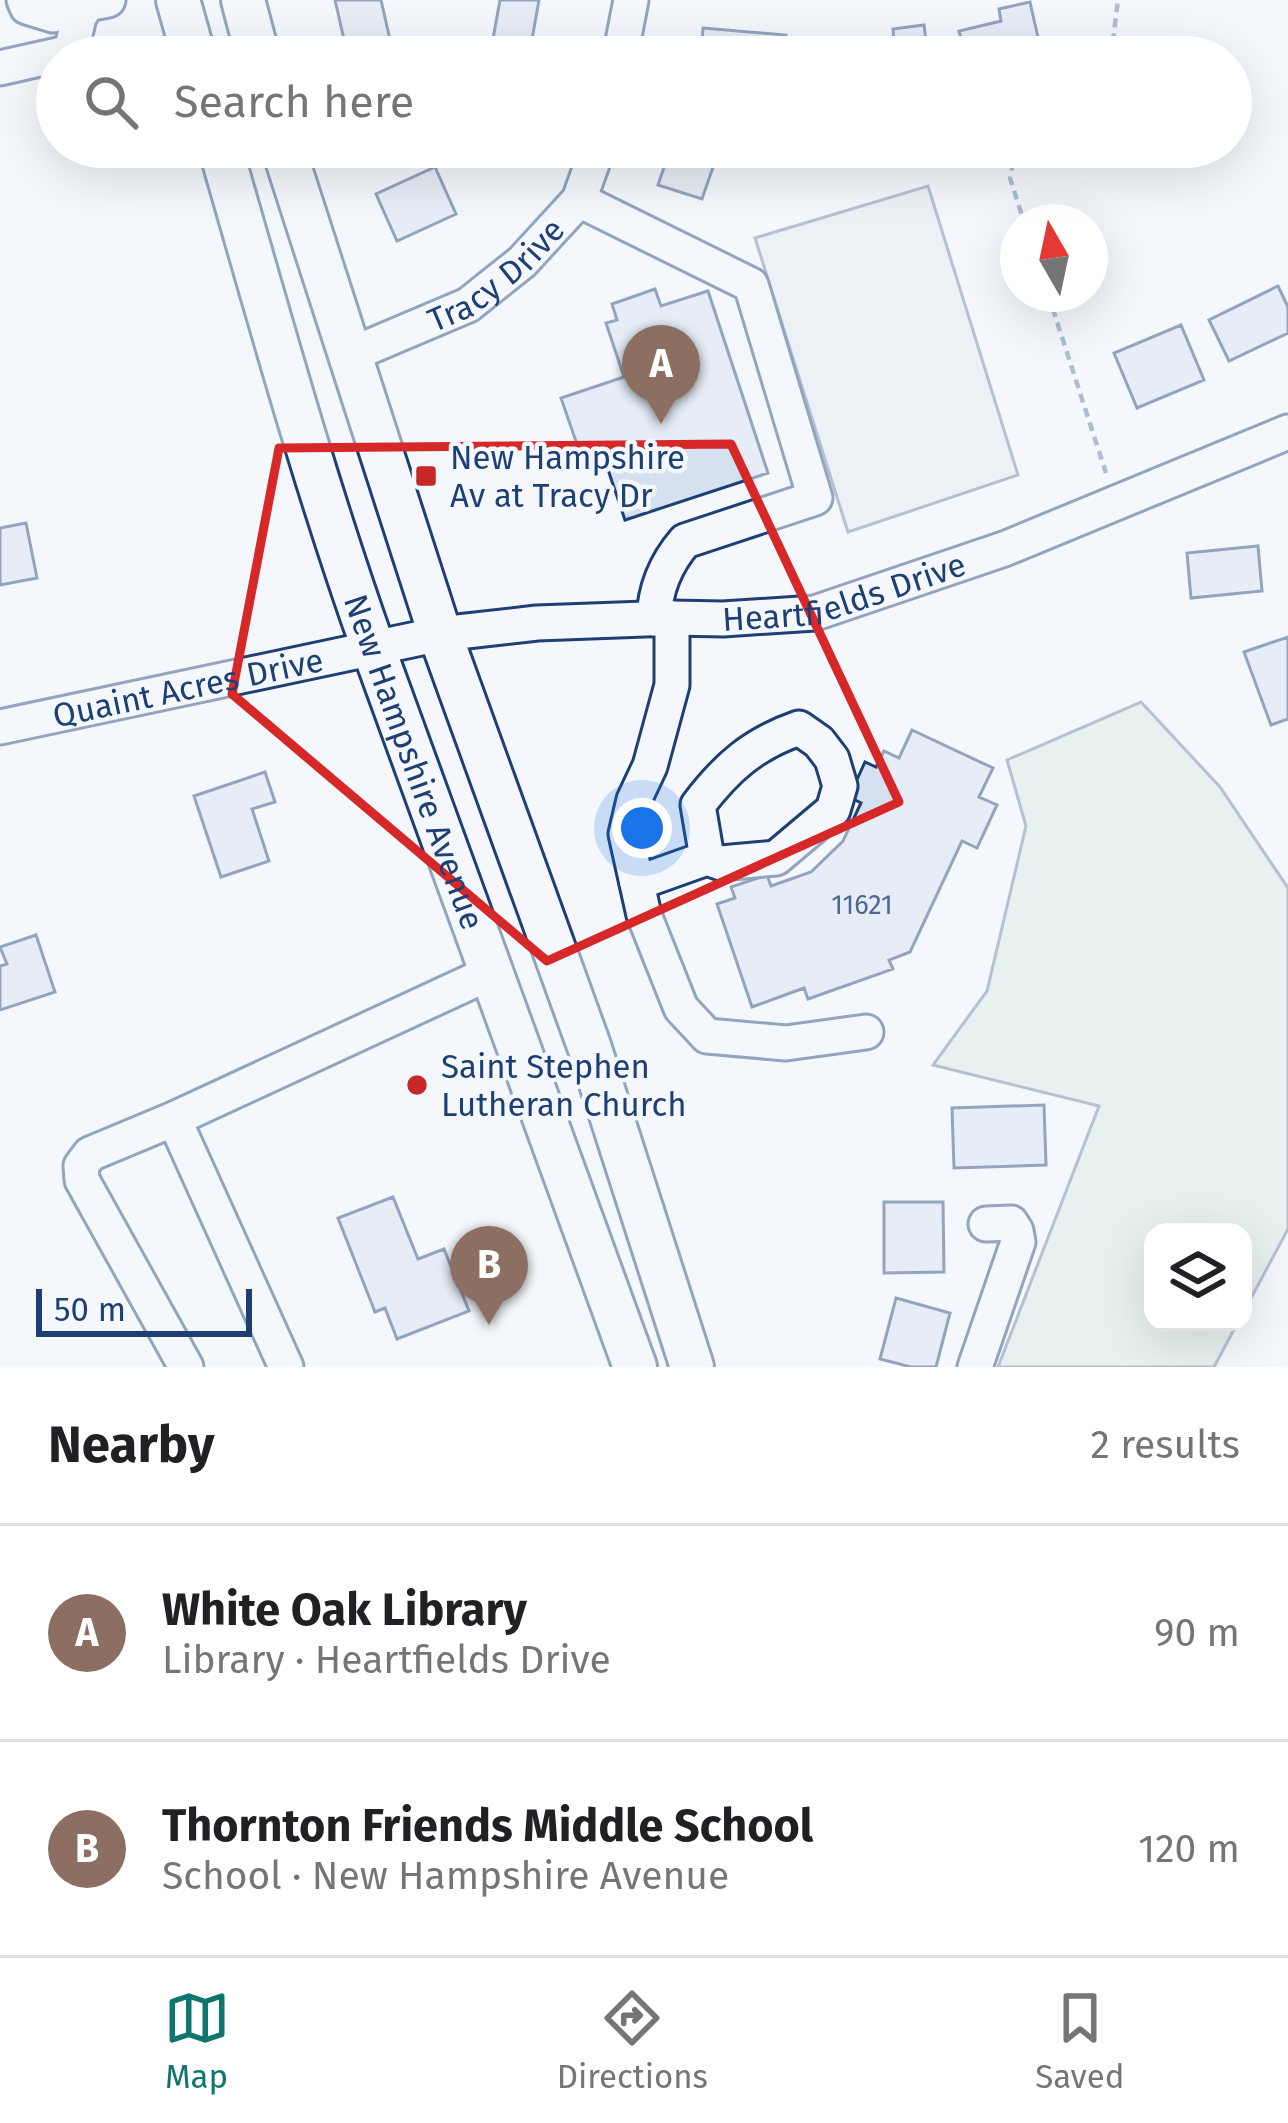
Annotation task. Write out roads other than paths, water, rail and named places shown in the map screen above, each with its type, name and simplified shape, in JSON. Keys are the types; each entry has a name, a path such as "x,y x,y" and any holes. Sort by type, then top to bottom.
{"main road":[{"path":"178,0 188,36"},
{"path":"243,0 253,36"},
{"name":"New Hampshire Avenue","path":"226,168 285,376 373,648 634,1367"},
{"name":"New Hampshire Avenue","path":"290,168 440,634 589,1046 692,1367"}],"street":[{"path":"24,0 27,8 52,15 94,1"},
{"path":"624,36 631,0"},
{"path":"75,36 79,17 94,1"},
{"path":"0,68 36,60"},
{"name":"Tracy Drive","path":"350,355 468,305 522,262 579,200 590,168"},
{"path":"579,200 751,285 815,498 685,541 670,557 654,603 663,619 672,685 626,834 644,915 681,1008 707,1036 786,1042 866,1032"},
{"name":"Heartfields Drive","path":"373,648 440,634 537,623 723,620 814,613 1004,549 1288,432"},
{"name":"Quaint Acres Drive","path":"0,727 373,648"},
{"path":"637,883 707,858 721,863 776,858 833,810 840,786 832,759 819,742 799,728 765,740 722,775 698,805 707,858"},
{"path":"186,1367 82,1180 81,1166 91,1154 492,972"},
{"path":"174,1119 286,1367"},
{"path":"975,1367 1018,1242 1011,1223 986,1224"}],"place":[{"name":"White Oak Library","path":"661,424"},
{"name":"New Hampshire Av at Tracy Dr","path":"426,476"},
{"name":"Saint Stephen Lutheran Church","path":"417,1085"},
{"name":"Thornton Friends Middle School","path":"489,1325"}]}
